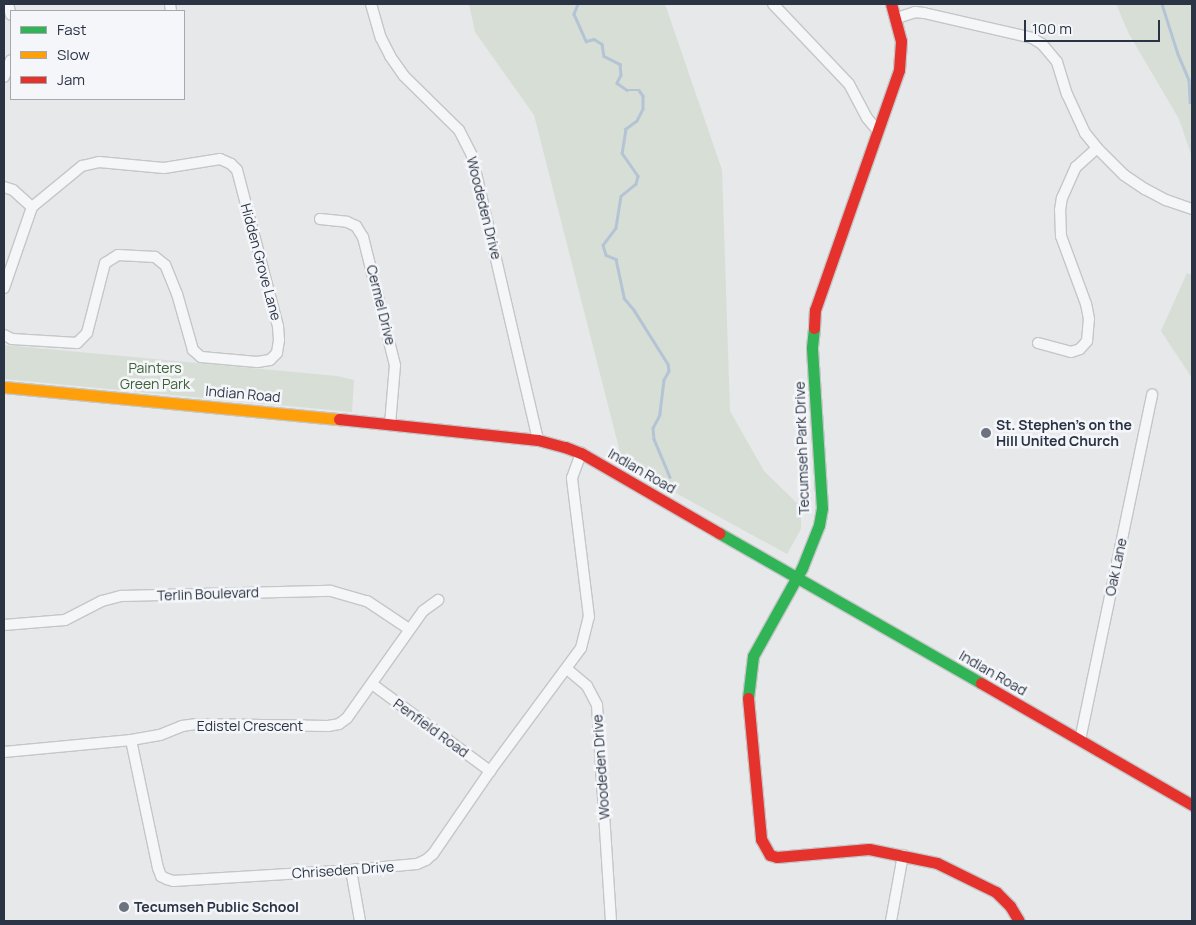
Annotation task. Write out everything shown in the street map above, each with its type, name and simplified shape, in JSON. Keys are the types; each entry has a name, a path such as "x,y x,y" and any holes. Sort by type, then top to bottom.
{"street":[{"name":"Woodeden Drive","path":"371,4 381,38 390,56 404,76 459,130 472,156 538,440"},
{"path":"773,4 849,84 867,118 878,131"},
{"name":"Tecumseh Park Drive","path":"891,4 897,18 901,41 899,70 815,310 812,347 822,508 817,534 797,577 753,656 748,695 762,839 770,855 777,857 869,849 937,863 996,892 1010,906 1019,921"},
{"path":"897,18 915,12 924,13 1032,38 1042,44 1057,62 1068,94 1085,133 1096,148 1124,174 1145,189 1166,200 1192,208"},
{"path":"4,77 10,62"},
{"path":"1038,343 1071,352 1080,349 1087,341 1089,319 1086,304 1062,236 1060,210 1062,198 1076,168 1096,148"},
{"name":"Hidden Grove Lane","path":"4,335 12,339 77,343 87,333 105,263 118,255 155,257 165,265 193,350 201,357 257,362 270,360 277,352 278,326 237,170 231,164 220,159 164,168 98,162 82,166 32,207"},
{"path":"4,187 12,190 32,207 4,288"},
{"name":"Cermel Drive","path":"320,219 347,222 356,226 364,237 395,365 390,424"},
{"name":"Indian Road","path":"4,387 390,424 538,440 558,444 581,453 1192,805"},
{"name":"Oak Lane","path":"1080,740 1152,394"},
{"path":"567,669 581,648 589,616 572,478 581,453"},
{"name":"Terlin Boulevard","path":"4,625 65,620 102,601 121,596 331,590 367,601 409,629"},
{"name":"Edistel Crescent","path":"4,752 131,740 160,735 182,726 197,724 328,726 339,724 347,718 423,611 438,600"},
{"name":"Woodeden Drive","path":"567,669 587,686 597,705 611,921"},
{"name":"Chriseden Drive","path":"131,740 158,868 161,876 166,880 351,870 417,864 433,854 490,771 567,669"},
{"name":"Penfield Road","path":"372,684 490,771"},
{"path":"890,921 903,855"},
{"path":"351,870 360,921"}],"green space":[{"path":"469,4 665,4 722,170 730,411 764,471 801,507 801,529 787,554 623,464 534,115 475,32"},
{"path":"1116,4 1192,4 1192,157 1179,119 1129,34"},
{"path":"1187,273 1192,275 1192,378 1161,331"},
{"name":"Painters Green Park","path":"4,345 337,376 354,380 352,412 4,379"}],"waterway":[{"path":"578,4 574,14 586,41 594,39 602,44 604,56 620,64 621,75 617,83 627,90 639,90 643,96 643,109 637,121 626,129 622,153 638,176 636,184 621,196 616,228 603,245 606,255 616,259 624,298 634,310 668,364 669,371 664,380 660,415 653,428 654,439 670,477"},
{"path":"1162,4 1178,54 1189,80 1190,102 1192,103"}],"traffic: fast":[{"path":"748,698 753,656 802,568 819,525 822,508 812,347 814,328"},
{"path":"719,533 981,683"}],"traffic: slow":[{"path":"4,387 339,419"}],"traffic: jam":[{"path":"814,328 815,310 899,70 901,41 891,4"},
{"path":"339,419 538,440 565,447 581,453 719,533"},
{"path":"981,683 1192,805"},
{"path":"748,698 761,839 770,855 777,857 869,849 937,863 996,892 1010,906 1019,921"}],"place":[{"name":"St. Stephen's on the Hill United Church","path":"986,433"},
{"name":"Tecumseh Public School","path":"124,907"}]}
